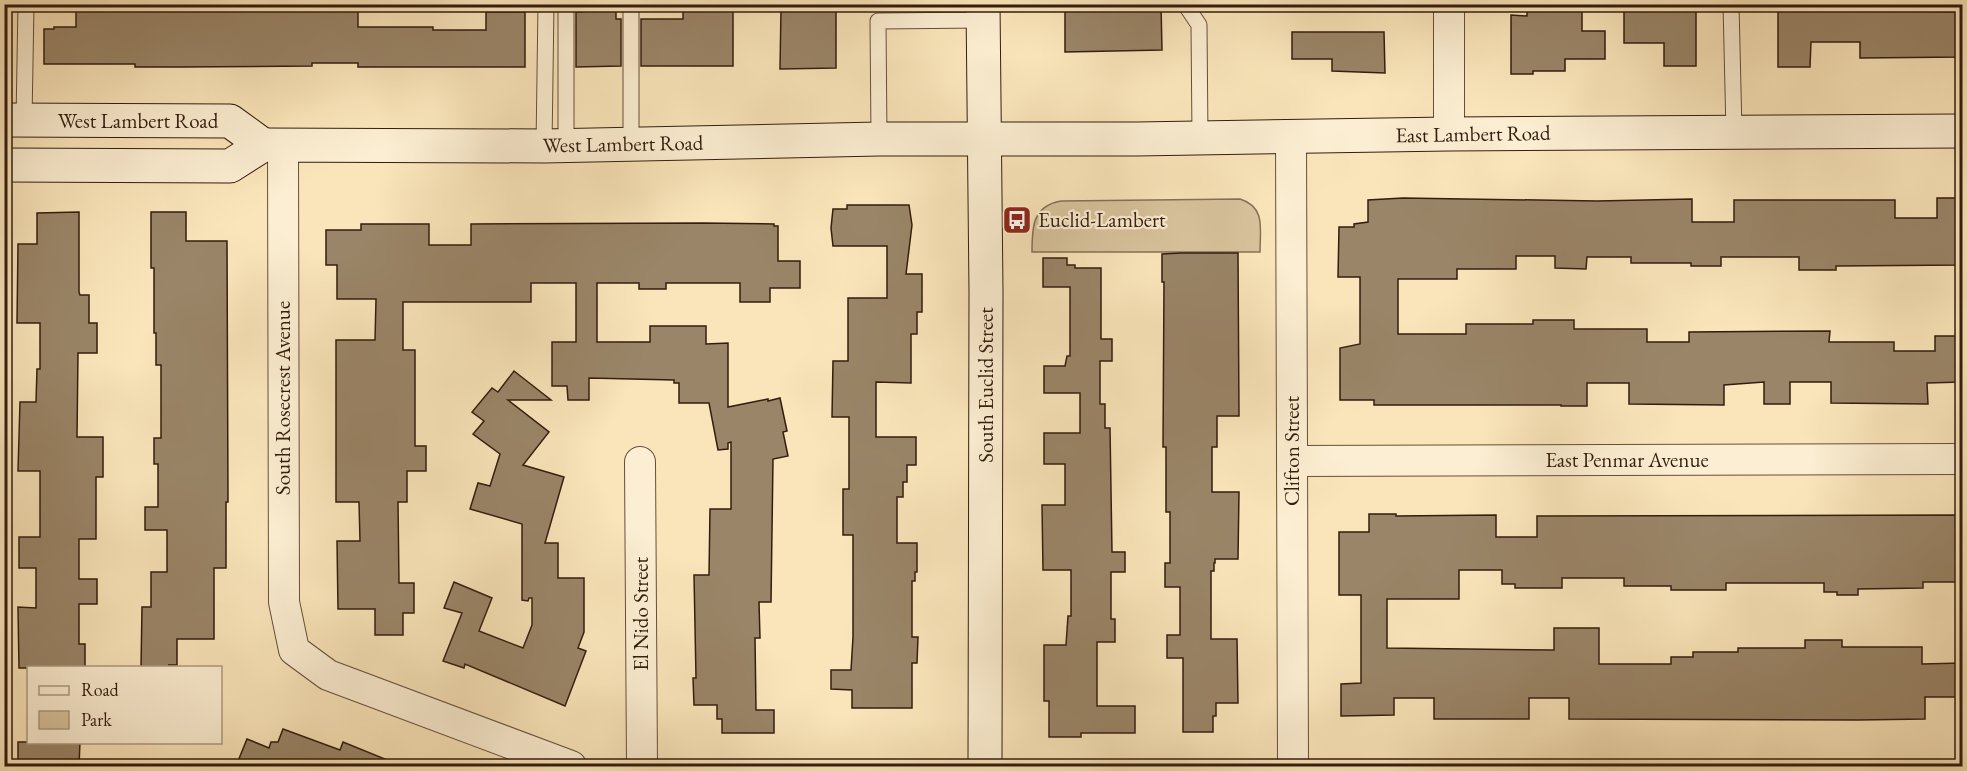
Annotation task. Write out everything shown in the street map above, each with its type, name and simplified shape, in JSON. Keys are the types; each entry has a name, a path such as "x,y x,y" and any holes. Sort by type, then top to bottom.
{"main road":[{"name":"South Euclid Street","path":"983,12 986,292 985,766"},
{"name":"West Lambert Road","path":"14,120 230,121 273,145 555,146 984,139"},
{"name":"East Lambert Road","path":"984,139 1962,131"},
{"path":"4,165 230,166 273,145"}],"street":[{"path":"1449,4 1449,134"},
{"name":"Clifton Street","path":"1291,136 1293,766"},
{"name":"South Rosecrest Avenue","path":"273,145 284,602 294,651 328,675 571,766"},
{"name":"East Penmar Avenue","path":"1292,460 1962,459"},
{"name":"El Nido Street","path":"640,462 642,766"}],"lane":[{"path":"14,120 26,4"},
{"path":"546,4 555,146"},
{"path":"555,146 566,4"},
{"path":"631,145 632,4"},
{"path":"1185,4 1199,25 1200,138"},
{"path":"1731,4 1734,132"},
{"path":"879,139 878,21 983,12"}],"green space":[{"path":"1240,199 1254,207 1258,213 1261,227 1260,252 1032,252 1032,235 1039,213 1051,204 1061,201"}],"building":[{"path":"76,4 358,4 358,27 433,27 433,30 486,30 486,12 525,12 525,67 358,67 358,63 312,63 312,66 180,67 135,67 135,64 44,64 44,29 76,27"},
{"path":"582,4 616,4 616,19 621,19 621,66 576,67 576,12 582,12"},
{"path":"703,4 733,4 733,66 641,66 641,19 683,19 683,11 703,11"},
{"path":"1065,4 1161,4 1162,50 1065,52"},
{"path":"1527,4 1582,4 1582,31 1605,31 1605,59 1565,59 1565,71 1511,74 1511,15 1527,16"},
{"path":"1624,4 1696,4 1696,66 1664,66 1664,43 1624,43"},
{"path":"1778,4 1902,4 1902,11 1962,12 1962,57 1860,58 1860,42 1811,42 1810,67 1778,67"},
{"path":"781,9 836,10 836,68 780,69"},
{"path":"1292,32 1384,32 1385,73 1332,71 1332,59 1292,59"},
{"path":"1403,198 1597,201 1692,199 1692,222 1734,222 1734,200 1895,200 1895,218 1937,218 1937,198 1962,198 1962,265 1836,266 1836,270 1799,270 1799,257 1721,257 1721,266 1691,266 1691,263 1631,263 1631,257 1587,257 1586,269 1555,268 1555,256 1516,256 1516,269 1457,269 1457,279 1398,279 1398,334 1466,334 1466,324 1533,324 1533,320 1574,320 1574,329 1647,329 1647,342 1689,342 1689,332 1830,331 1829,342 1894,342 1894,351 1935,351 1935,336 1962,336 1962,382 1927,383 1928,404 1831,403 1831,382 1790,382 1790,404 1764,404 1764,382 1724,385 1724,405 1629,404 1629,383 1587,383 1587,406 1374,405 1374,400 1340,400 1340,348 1360,344 1360,277 1338,277 1339,227 1354,227 1354,224 1368,222 1368,200"},
{"path":"847,205 909,205 912,225 906,274 922,274 922,312 917,312 917,334 911,334 911,383 876,382 876,437 916,437 916,465 907,465 907,482 903,482 903,497 897,497 897,543 917,543 917,572 915,572 915,581 912,581 912,637 918,637 917,663 912,663 912,708 852,708 852,690 831,689 831,670 851,670 853,637 853,535 843,535 843,489 849,489 849,417 832,417 833,361 848,361 848,298 887,298 887,246 833,246 831,228 833,209 847,209"},
{"path":"79,212 79,292 80,295 89,295 89,323 97,323 97,353 78,353 77,437 103,437 103,477 96,477 96,539 79,539 79,579 97,579 97,604 79,604 79,644 85,644 85,666 19,668 18,607 36,608 36,568 19,568 19,537 40,537 40,471 18,471 20,402 36,402 37,369 40,369 40,323 17,323 18,244 37,244 37,213"},
{"path":"151,212 186,212 186,241 227,241 226,568 214,568 214,639 177,639 177,665 169,666 141,666 142,607 151,607 151,572 167,572 167,530 145,530 145,507 158,507 158,464 154,464 154,438 161,438 161,365 156,365 154,268 151,268"},
{"path":"361,224 429,224 429,245 471,245 471,224 774,224 778,226 778,261 800,261 800,288 770,288 770,302 740,302 740,283 666,283 666,289 639,289 639,283 597,283 597,342 650,342 650,326 706,326 706,344 728,343 728,407 780,398 787,431 783,432 788,456 773,459 771,602 759,602 760,638 755,638 756,710 774,710 774,733 722,733 722,719 717,719 717,705 694,705 693,678 696,678 694,575 709,575 710,509 731,509 731,442 728,443 728,449 718,450 709,403 679,403 679,383 674,383 674,380 589,378 589,400 568,400 567,386 552,386 552,342 576,342 576,283 531,283 531,302 403,302 403,350 415,350 415,446 426,446 426,471 407,471 407,502 398,502 399,583 414,583 414,613 403,613 403,635 375,635 375,609 338,609 337,541 360,541 359,502 336,502 336,340 375,340 376,299 337,299 337,265 326,265 326,230 361,230"},
{"path":"1238,253 1239,416 1217,416 1217,447 1212,447 1212,492 1239,492 1238,559 1215,559 1214,571 1211,571 1211,639 1237,639 1238,703 1216,703 1213,732 1183,732 1183,658 1167,658 1167,635 1180,635 1180,587 1165,587 1165,563 1170,563 1170,512 1166,512 1166,447 1163,447 1164,282 1162,282 1162,254"},
{"path":"1043,258 1067,258 1067,265 1075,265 1075,268 1101,268 1101,339 1112,339 1112,361 1100,361 1100,404 1105,404 1105,428 1110,428 1112,552 1125,552 1125,572 1111,572 1111,619 1115,619 1115,642 1097,642 1097,706 1135,706 1135,733 1081,733 1081,737 1049,737 1049,701 1044,701 1044,645 1066,645 1068,616 1071,616 1071,570 1043,570 1042,505 1065,505 1065,464 1044,464 1044,433 1080,433 1080,393 1044,393 1044,366 1065,366 1067,356 1070,356 1070,287 1043,287"},
{"path":"514,371 551,400 508,400 549,432 523,465 564,477 545,543 558,543 558,578 584,578 584,632 578,648 586,651 565,706 465,664 464,668 443,661 462,613 444,608 454,582 492,598 479,631 523,648 532,625 532,598 528,601 522,600 522,524 470,509 478,483 490,486 500,454 473,434 484,421 472,412 492,388 498,392"},
{"path":"1369,514 1496,515 1496,537 1537,537 1537,516 1961,515 1962,582 1923,582 1923,588 1858,589 1858,595 1837,595 1837,592 1824,592 1824,583 1726,583 1726,590 1671,590 1671,586 1624,586 1624,578 1562,578 1562,588 1515,588 1515,584 1502,584 1502,570 1459,570 1459,599 1387,599 1387,648 1554,650 1554,628 1599,628 1599,664 1671,664 1671,657 1693,657 1693,652 1738,652 1738,648 1805,648 1805,640 1842,640 1842,647 1922,647 1922,664 1962,663 1962,697 1925,697 1925,719 1569,719 1569,698 1529,698 1529,719 1434,719 1434,698 1394,698 1394,715 1341,716 1341,684 1361,683 1361,595 1339,595 1339,532 1369,532"},
{"path":"283,729 340,750 343,742 402,766 236,766 247,739 269,748 271,742 278,742"},
{"path":"18,742 80,744 79,766 18,766"}],"place":[{"name":"Euclid-Lambert","path":"1017,220"}]}
